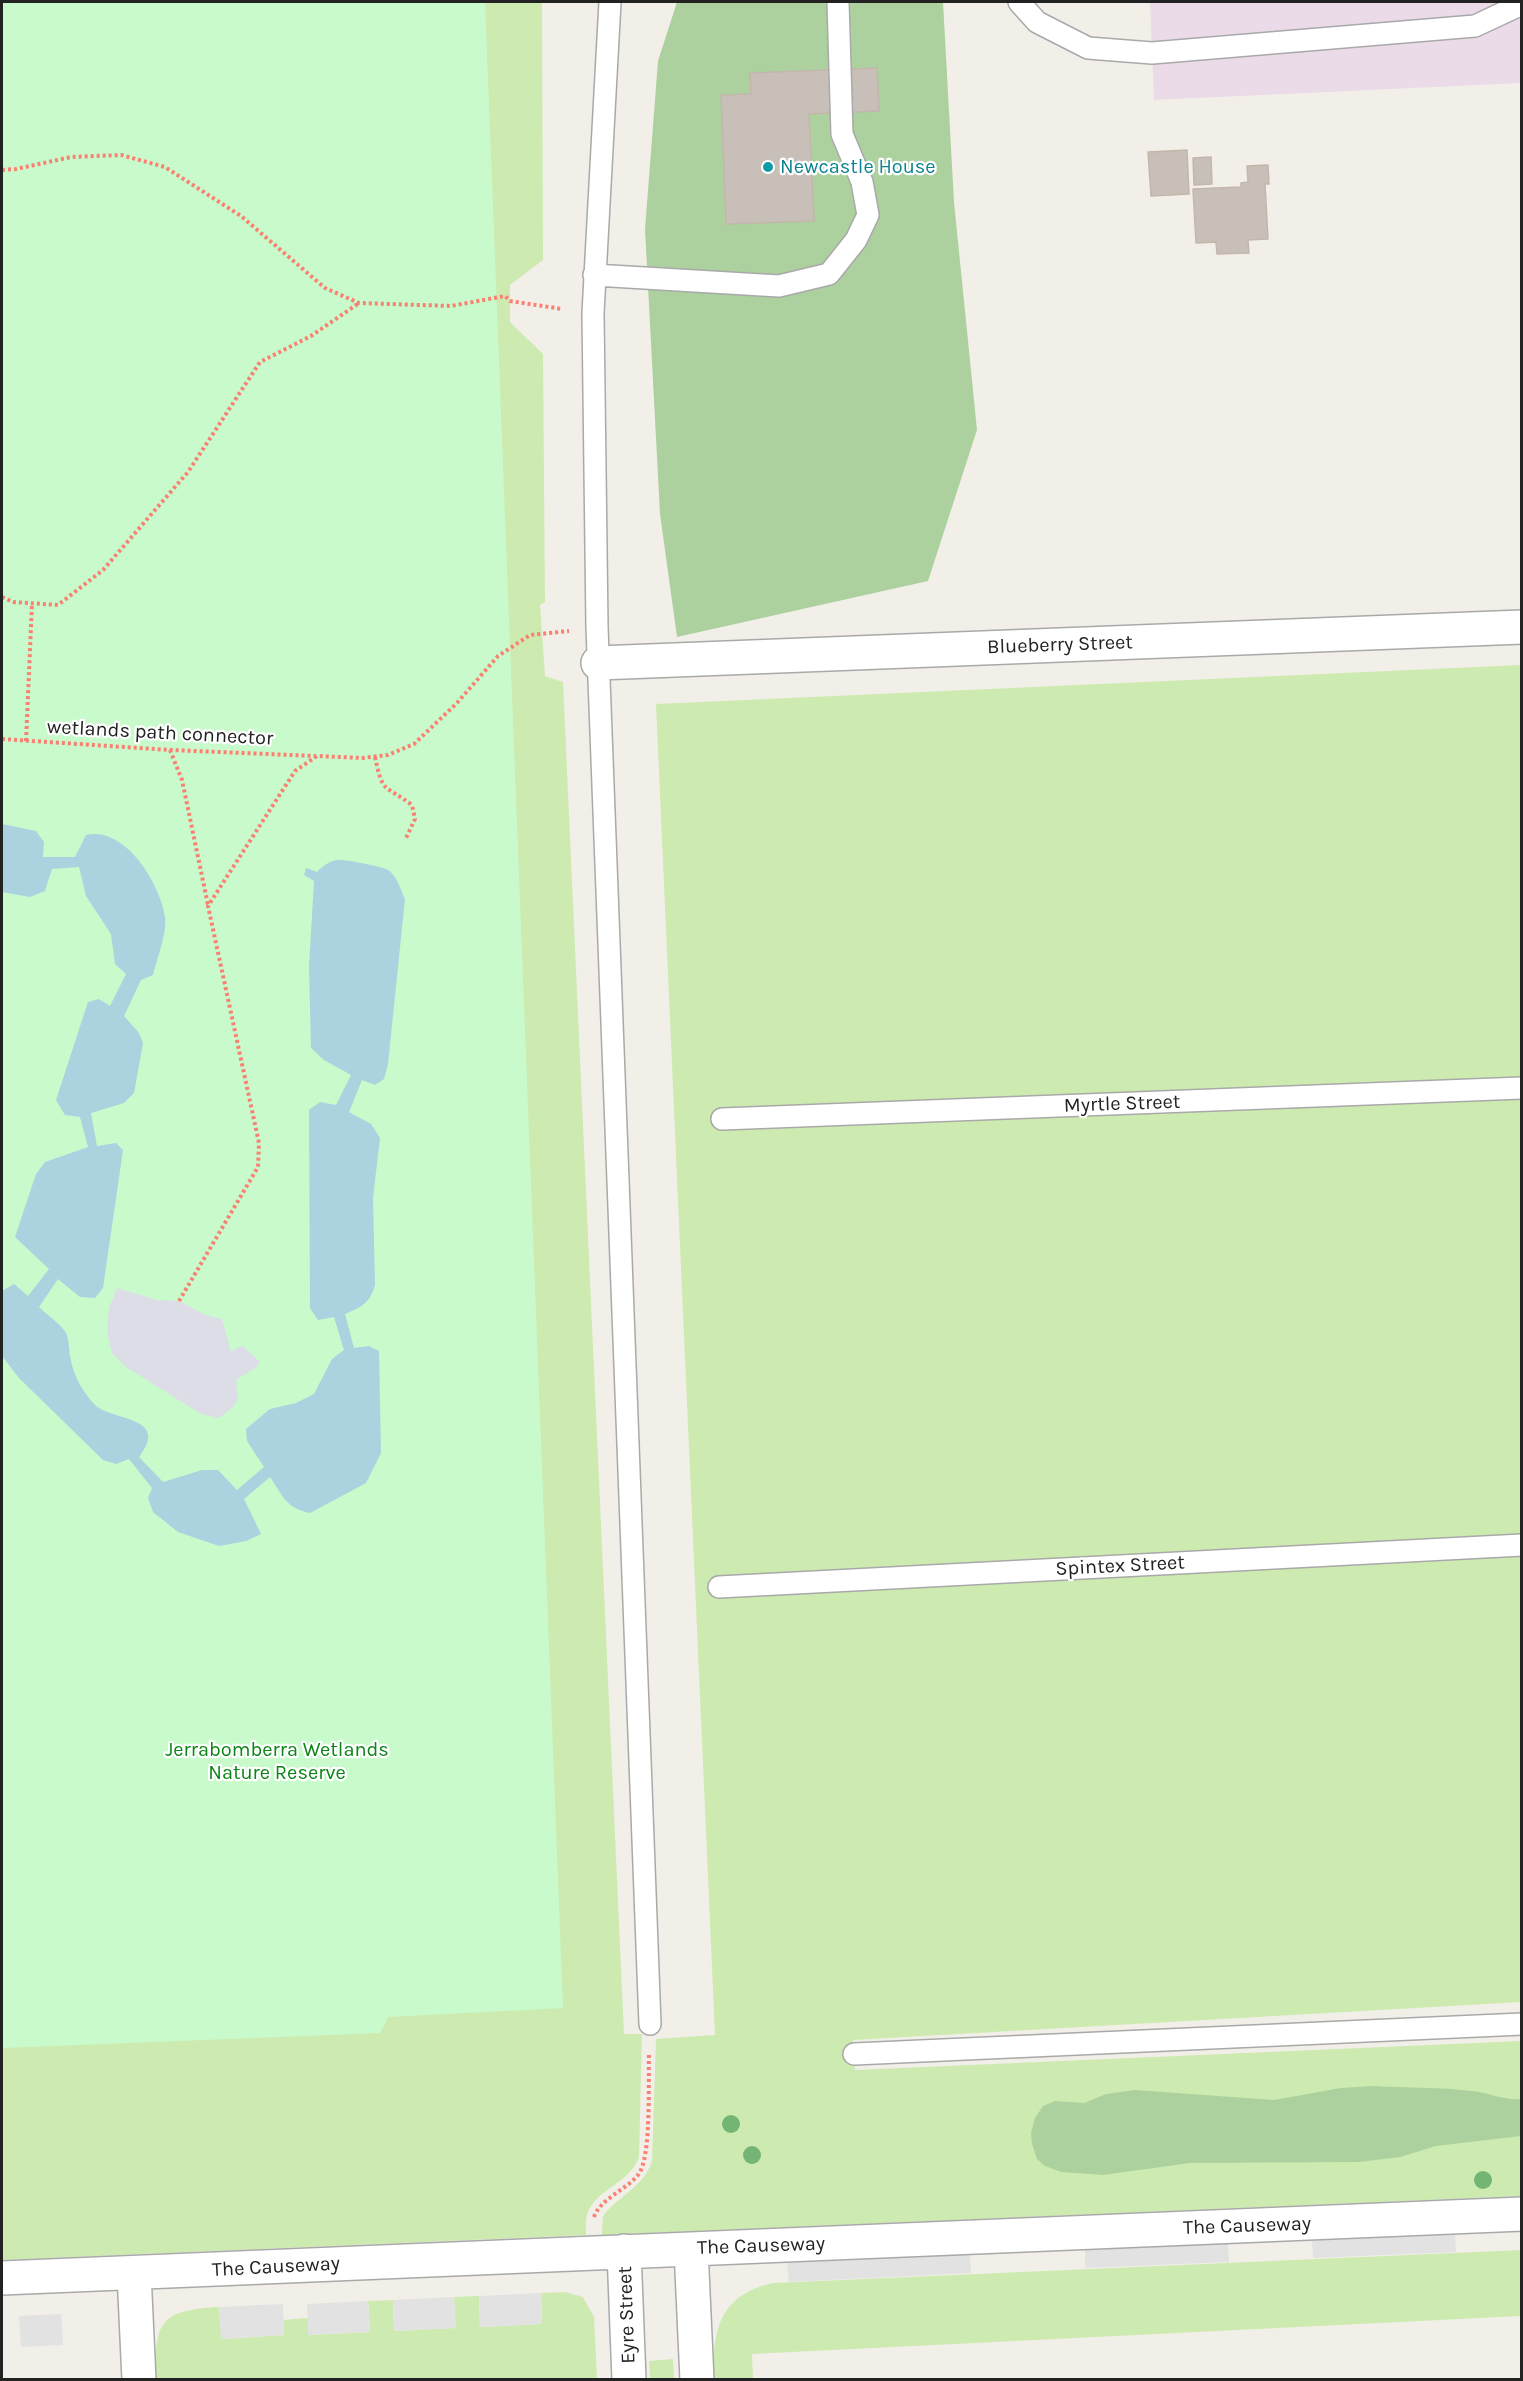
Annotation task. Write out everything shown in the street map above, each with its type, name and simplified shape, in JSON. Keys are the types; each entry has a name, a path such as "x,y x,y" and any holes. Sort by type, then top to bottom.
{"street":[{"name":"Blueberry Street","path":"598,663 1521,627"},
{"name":"The Causeway","path":"2,2278 1521,2214"},
{"path":"691,2249 697,2379"},
{"name":"Eyre Street","path":"624,2251 629,2379"},
{"path":"134,2273 139,2379"}],"lane":[{"path":"610,2 592,313 597,627 650,2024"},
{"path":"594,275 779,286 829,274 856,240 868,215 862,182 842,134 838,2"},
{"path":"1019,2 1037,22 1088,48 1152,53 1475,26 1521,4"},
{"name":"Myrtle Street","path":"722,1119 1521,1088"},
{"name":"Spintex Street","path":"719,1587 1521,1545"},
{"path":"854,2054 1521,2024"}],"path":[{"path":"2,170 16,170 71,157 121,155 165,167 241,216 325,288 359,303 451,306 505,296 510,301 592,313"},
{"path":"2,597 13,602 58,605 103,570 188,472 260,362 310,336 359,303"},
{"path":"26,741 32,603"},
{"name":"wetlands path connector","path":"2,739 170,750 317,756 375,757 388,755 414,744 457,703 498,656 530,635 597,627"},
{"path":"170,750 182,780 259,1143 258,1167 179,1301"},
{"path":"208,906 295,771 317,756"},
{"path":"375,757 380,782 387,790 412,805 415,819 406,838"},
{"path":"594,2220 597,2210 635,2179 644,2164 650,2024"}],"shaded area":[{"path":"1150,2 1521,2 1521,83 1154,100"},
{"path":"117,1288 157,1300 179,1301 206,1315 222,1319 231,1352 242,1345 260,1362 236,1380 238,1399 233,1407 219,1418 201,1414 126,1367 112,1353 107,1332 109,1308"},
{"path":"1455,2234 1456,2252 1313,2258 1312,2240"},
{"path":"1228,2243 1229,2262 1085,2268 1085,2250"},
{"path":"970,2254 971,2273 789,2282 787,2263"},
{"path":"541,2293 542,2324 480,2327 479,2296"},
{"path":"454,2297 456,2328 394,2331 393,2300"},
{"path":"368,2301 370,2332 308,2335 307,2304"},
{"path":"283,2304 284,2335 221,2339 219,2307"},
{"path":"61,2314 63,2345 21,2347 19,2316"}],"green space":[{"name":"Jerrabomberra Wetlands Nature Reserve","path":"2,2 542,2 543,260 510,285 510,322 543,354 545,602 540,605 545,676 563,682 624,2034 642,2034 639,2157 635,2166 621,2180 592,2204 586,2218 586,2235 2,2260"},
{"name":"Jerrabomberra Wetlands Nature Reserve","path":"2,2 485,2 563,2008 388,2017 380,2033 2,2048"},
{"path":"677,2 943,2 954,202 977,430 928,581 677,637 660,514 645,229 658,61"},
{"path":"1521,665 1521,2002 853,2040 855,2070 1521,2041 1521,2196 602,2235 603,2216 637,2185 652,2161 656,2039 715,2035 656,704"},
{"path":"1374,2086 1459,2090 1521,2099 1521,2136 1436,2146 1400,2157 1359,2162 1190,2163 1103,2175 1061,2172 1045,2166 1037,2159 1032,2144 1031,2133 1035,2118 1043,2106 1055,2101 1084,2103 1106,2094 1135,2090 1274,2100 1341,2088"},
{"path":"1521,2250 1521,2316 752,2354 753,2379 714,2380 715,2346 722,2318 741,2296 773,2283"},
{"path":"565,2292 583,2297 594,2317 597,2379 156,2380 159,2332 173,2316 184,2312 219,2307 222,2339 284,2335 283,2320 308,2318 309,2335 370,2332 368,2301 393,2300 394,2331 455,2328 454,2297 479,2296 480,2327 542,2324 541,2293"},
{"path":"673,2359 674,2379 650,2379 649,2361"}],"water":[{"path":"2,824 36,831 44,842 43,857 75,857 86,835 100,835 114,839 138,860 148,874 162,903 165,931 153,975 141,980 124,1016 139,1033 143,1043 134,1093 124,1103 91,1113 97,1146 116,1143 123,1150 103,1288 95,1298 80,1297 58,1279 39,1307 66,1333 73,1370 90,1400 103,1410 144,1427 148,1434 147,1444 139,1457 163,1482 202,1470 218,1470 237,1490 264,1467 247,1441 246,1429 270,1409 296,1403 314,1394 332,1359 344,1350 334,1317 318,1320 310,1308 309,1110 320,1102 336,1105 351,1075 324,1060 311,1048 309,967 314,881 304,875 306,868 317,872 331,861 337,860 384,868 394,876 405,899 388,1064 384,1079 375,1085 362,1080 349,1112 371,1124 380,1138 373,1198 375,1285 371,1296 364,1304 345,1314 354,1348 369,1346 379,1351 381,1453 366,1483 310,1513 290,1504 270,1477 244,1499 261,1534 246,1541 219,1546 178,1532 153,1512 148,1498 152,1488 129,1459 116,1464 103,1460 19,1378 2,1356 2,1291 14,1284 28,1296 49,1269 15,1237 36,1174 45,1162 88,1147 80,1117 65,1115 56,1100 88,1002 99,999 110,1006 126,974 115,964 111,934 86,896 79,867 52,869 45,891 30,897 2,892"}],"building":[{"name":"Newcastle House","path":"877,68 879,111 809,114 814,221 726,224 721,95 751,94 750,73"},
{"path":"1187,150 1189,194 1151,196 1148,152"},
{"path":"1211,157 1212,184 1194,185 1193,158"},
{"path":"1268,165 1269,184 1265,184 1268,239 1248,240 1249,253 1217,254 1216,242 1196,243 1193,189 1241,187 1241,183 1248,182 1247,166"}],"place":[{"name":"Newcastle House","path":"768,167"}]}
